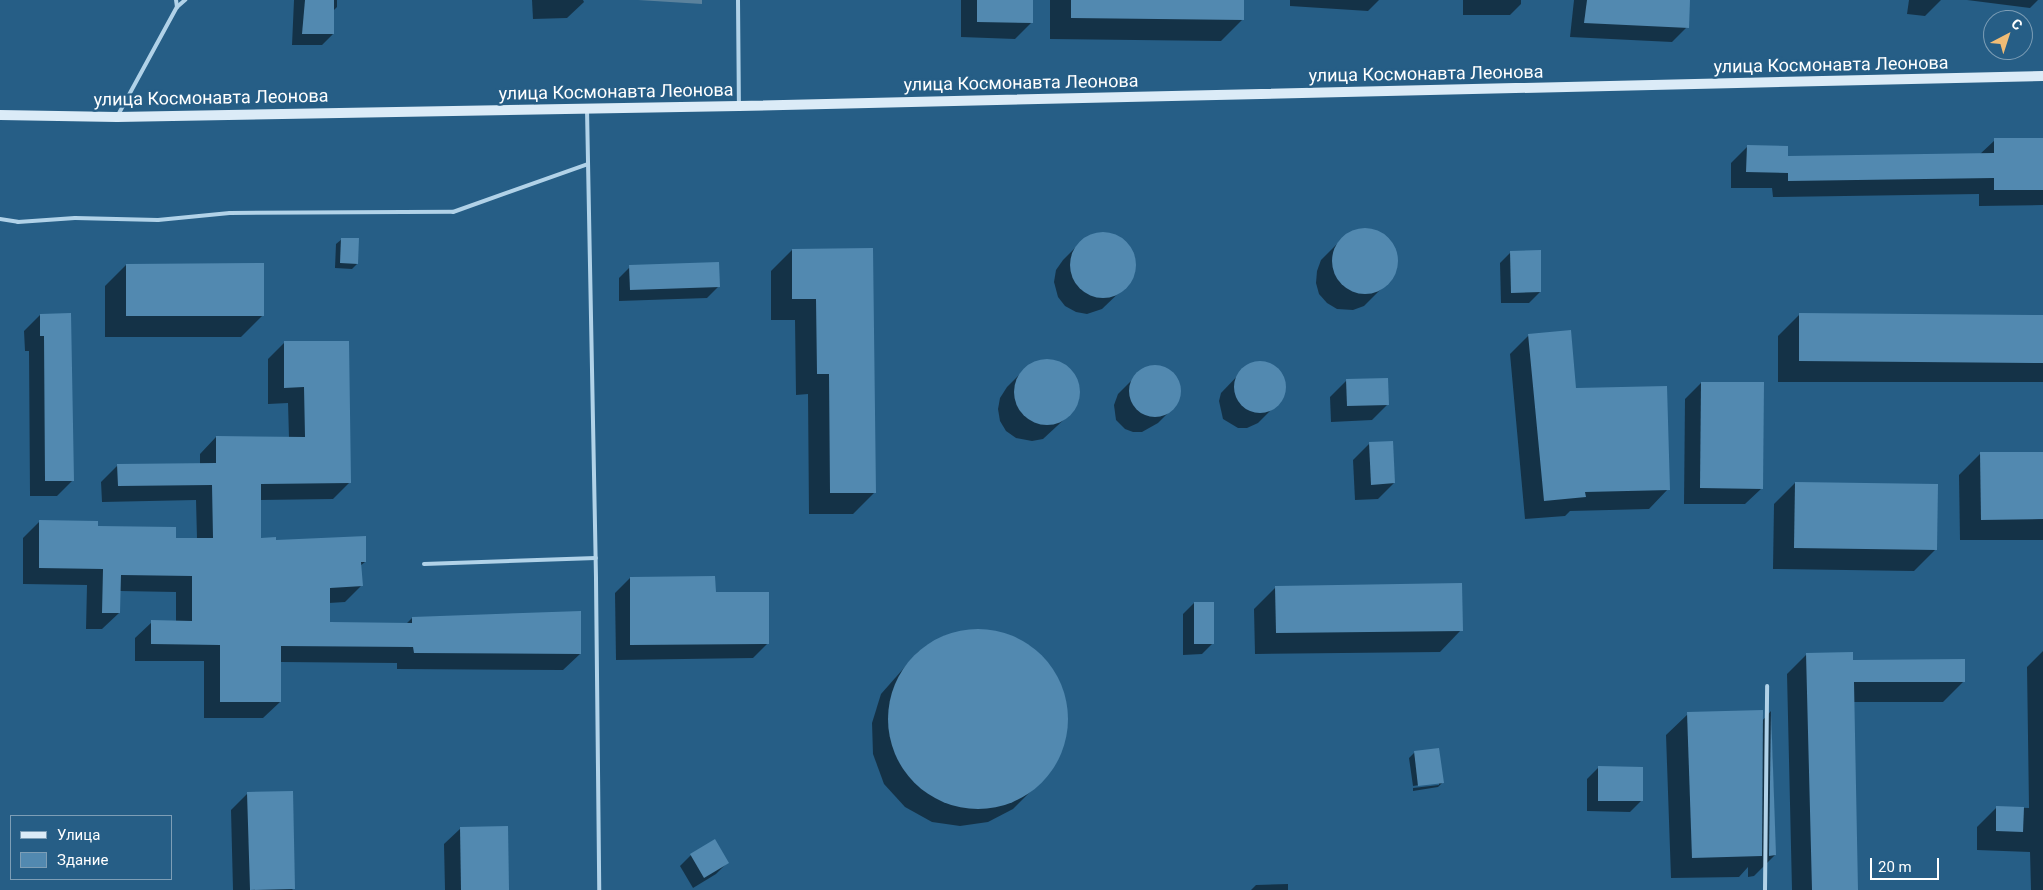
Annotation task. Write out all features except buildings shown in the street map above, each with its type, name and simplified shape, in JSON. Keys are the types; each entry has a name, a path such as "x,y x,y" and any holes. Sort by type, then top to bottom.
{"street":[{"name":"улица Космонавта Леонова","path":"0,115 117,117 587,109 2043,76"}],"lane":[{"path":"176,0 177,7"},
{"path":"117,117 177,7 185,0"},
{"path":"738,0 739,106"},
{"path":"587,109 596,558 599,890"},
{"path":"0,219 18,222 75,218 158,220 230,213 454,212 588,164"},
{"path":"424,564 596,558"},
{"path":"1765,890 1767,686"}],"water":[{"path":"638,0 702,0 702,4"}]}
